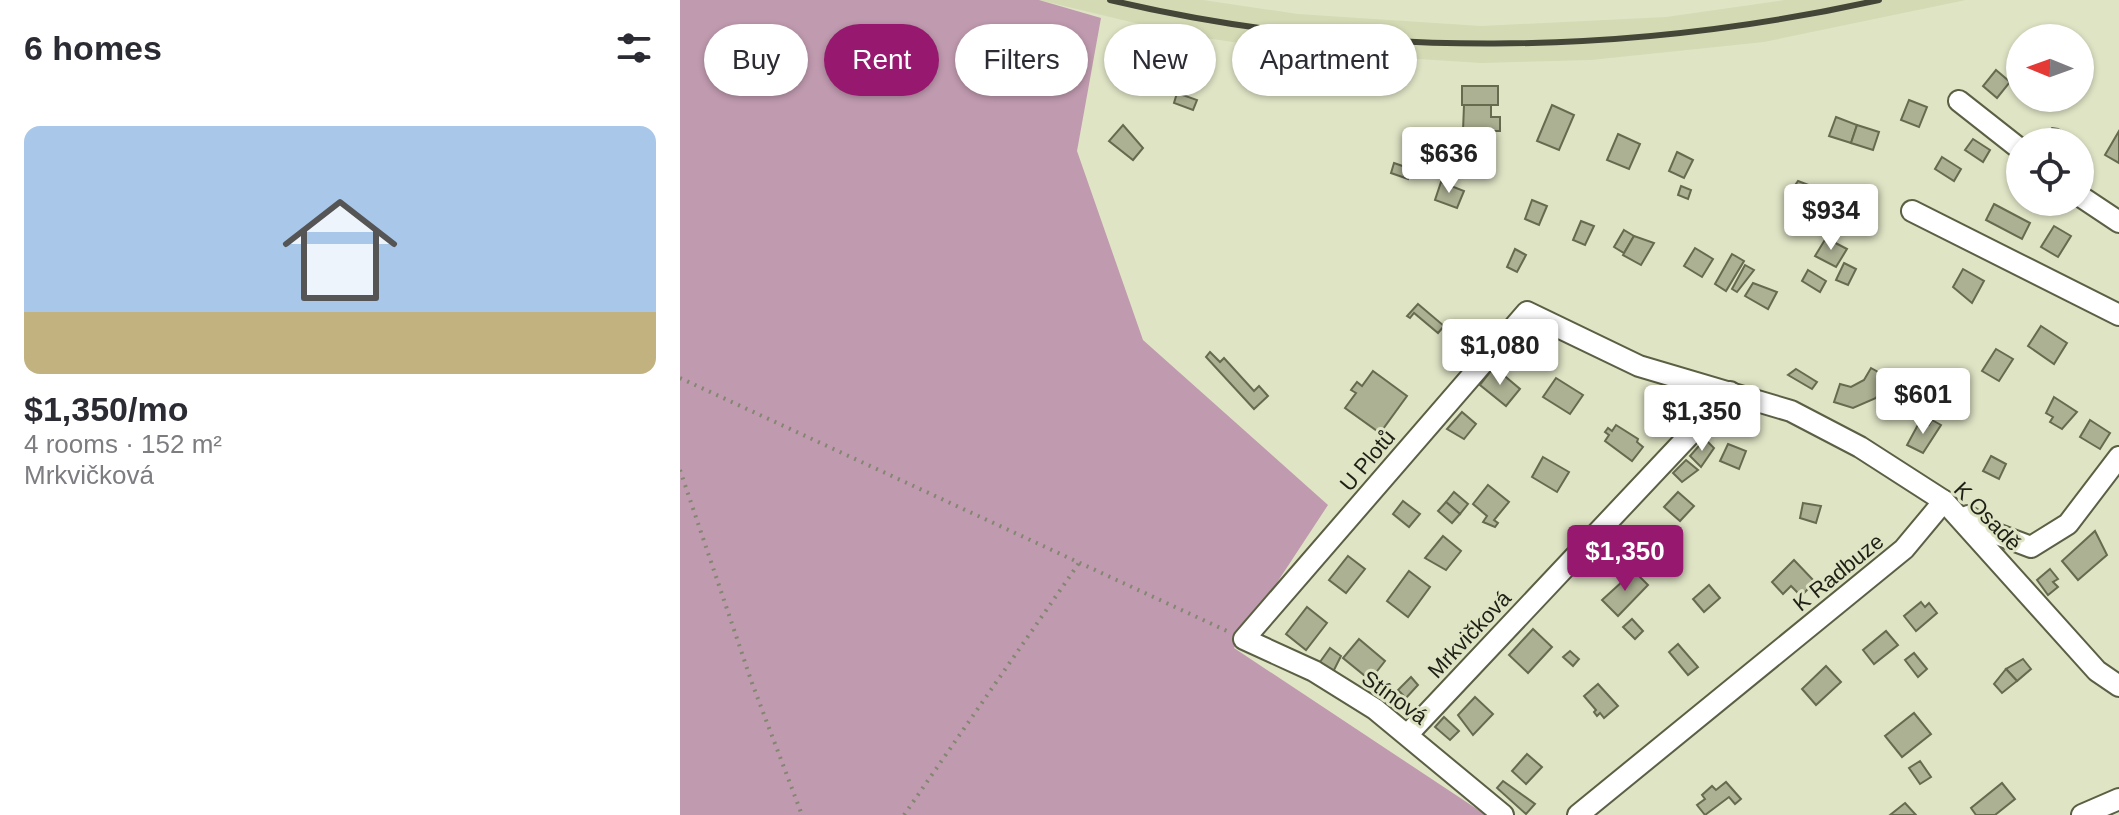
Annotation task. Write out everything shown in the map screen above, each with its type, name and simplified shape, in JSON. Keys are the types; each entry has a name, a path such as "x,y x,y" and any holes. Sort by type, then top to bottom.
{"street":[{"path":"1959,101 2006,138"},
{"path":"2094,205 2119,222"},
{"path":"1912,211 2119,315"},
{"name":"K Osadě","path":"1527,312 1639,366 1791,411 1860,447 1944,501 2097,671 2119,686"},
{"name":"U Plotů","path":"1244,639 1527,312"},
{"name":"Mrkvičková","path":"1408,734 1730,392"},
{"path":"1944,501 1994,533 2031,547 2068,524 2119,457"},
{"name":"K Radbuze","path":"1578,815 1904,549 1944,501"},
{"name":"Stínová","path":"1244,639 1314,671 1408,734 1503,815"},
{"path":"2082,815 2119,799"}],"path":[{"path":"680,378 1244,639"},
{"path":"680,470 752,683 802,815"},
{"path":"904,815 1079,563"}],"shaded area":[{"path":"680,0 1039,0 1101,18 1088,90 1088,24 955,24 955,96 1087,96 1077,151 1143,340 1328,505 1234,648 1486,815 680,815"},
{"path":"1039,0 1203,0 1298,14 1481,26 1666,17 1785,0 1966,0 1764,42 1591,60 1481,63 1417,59 1417,24 1232,24 1232,42 1216,40 1216,24 1139,24"}],"building":[{"path":"1996,70 2006,79 2006,87 1997,98 1983,86"},
{"path":"1462,86 1498,86 1498,105 1462,105"},
{"path":"1176,96 1197,100 1193,110 1174,103"},
{"path":"1909,100 1927,107 1919,127 1901,120"},
{"path":"1464,105 1491,105 1491,117 1500,117 1500,131 1463,131"},
{"path":"1552,105 1574,115 1559,150 1537,141"},
{"path":"1836,117 1857,125 1851,143 1829,136"},
{"path":"1123,125 1143,148 1133,160 1109,141"},
{"path":"1857,125 1879,132 1873,150 1851,143"},
{"path":"2119,131 2119,163 2105,155"},
{"path":"1618,134 1640,144 1629,169 1607,160"},
{"path":"1973,139 1990,150 1983,162 1965,150"},
{"path":"1677,152 1693,160 1684,178 1669,171"},
{"path":"1942,157 1961,169 1954,181 1935,169"},
{"path":"1394,163 1411,169 1408,179 1391,173"},
{"path":"1798,181 1814,187 1811,193 1820,197 1811,217 1791,207 1795,198 1789,194"},
{"path":"1441,182 1464,191 1457,208 1435,200"},
{"path":"1681,186 1691,190 1688,199 1678,195"},
{"path":"1532,200 1547,206 1539,225 1525,219"},
{"path":"1994,204 2006,210 2006,216 2017,216 2030,223 2022,239 1986,220"},
{"path":"1581,221 1594,226 1585,245 1573,240"},
{"path":"2054,226 2071,236 2058,257 2041,247"},
{"path":"1624,230 1634,236 1624,253 1614,247"},
{"path":"1634,236 1654,243 1641,265 1623,255"},
{"path":"1826,238 1847,249 1836,267 1815,256"},
{"path":"1695,248 1713,259 1702,277 1684,266"},
{"path":"1515,249 1526,255 1517,272 1507,267"},
{"path":"1732,254 1744,261 1726,291 1715,284"},
{"path":"1844,263 1856,269 1848,285 1836,280"},
{"path":"1745,265 1754,270 1737,292 1732,289"},
{"path":"1963,269 1984,281 1972,303 1953,287"},
{"path":"1808,270 1826,281 1820,292 1802,281"},
{"path":"1753,283 1777,292 1768,309 1745,296"},
{"path":"1418,304 1444,326 1438,333 1414,313 1410,318 1407,316"},
{"path":"2041,326 2067,343 2054,364 2028,346"},
{"path":"1996,349 2013,359 1999,381 1982,371"},
{"path":"1210,352 1220,362 1224,358 1254,391 1259,386 1268,396 1254,409 1206,357"},
{"path":"1494,367 1520,389 1506,406 1480,385"},
{"path":"1871,368 1887,377 1876,398 1853,408 1834,402 1840,384 1851,387 1864,380"},
{"path":"1796,369 1817,382 1812,389 1788,375"},
{"path":"1373,371 1407,396 1380,433 1345,408 1356,393 1351,390 1357,382 1362,386"},
{"path":"1556,378 1583,395 1570,414 1543,397"},
{"path":"2054,397 2077,412 2062,429 2050,422 2053,417 2046,413"},
{"path":"1462,412 1476,424 1464,439 1447,429"},
{"path":"1932,420 1941,425 1923,453 1907,445 1920,421 1929,425"},
{"path":"2090,420 2110,433 2100,449 2080,437"},
{"path":"1616,425 1638,439 1637,442 1643,447 1632,461 1605,441 1609,435 1605,432 1608,428 1612,431"},
{"path":"1705,439 1714,448 1701,467 1690,456"},
{"path":"1728,444 1746,451 1739,469 1720,461"},
{"path":"1991,456 2006,464 1999,479 1983,471"},
{"path":"1543,457 1569,472 1557,492 1532,477"},
{"path":"1686,460 1698,470 1682,482 1673,473"},
{"path":"1488,485 1509,502 1494,520 1498,523 1495,527 1483,522 1487,516 1473,504"},
{"path":"1454,492 1468,504 1460,514 1446,502"},
{"path":"1678,492 1694,506 1680,521 1664,507"},
{"path":"1403,501 1420,514 1409,527 1393,514"},
{"path":"1446,502 1460,514 1452,523 1438,511"},
{"path":"1803,503 1821,506 1816,523 1800,518"},
{"path":"2095,531 2107,555 2078,580 2062,561"},
{"path":"1443,536 1461,551 1446,570 1425,558"},
{"path":"1348,556 1365,569 1346,593 1329,580"},
{"path":"1794,560 1815,582 1801,596 1791,586 1783,594 1772,582"},
{"path":"2050,569 2058,579 2053,582 2058,587 2048,595 2037,580"},
{"path":"1409,571 1430,587 1408,617 1387,601"},
{"path":"1634,571 1648,585 1618,616 1602,600"},
{"path":"1709,585 1720,598 1704,612 1693,599"},
{"path":"1921,602 1925,607 1929,603 1937,613 1916,631 1904,616"},
{"path":"1307,607 1327,623 1306,650 1286,634"},
{"path":"1632,619 1643,631 1635,639 1623,627"},
{"path":"1533,629 1552,647 1528,673 1509,655"},
{"path":"1886,631 1898,645 1874,664 1863,650"},
{"path":"1359,639 1385,661 1370,680 1343,658"},
{"path":"1678,644 1698,667 1688,675 1669,652"},
{"path":"1330,648 1341,656 1333,672 1320,662"},
{"path":"1570,651 1579,659 1573,666 1563,657"},
{"path":"1914,653 1927,669 1918,677 1905,660"},
{"path":"2023,659 2031,669 2017,681 2006,669"},
{"path":"1826,666 1841,682 1816,705 1802,689"},
{"path":"2006,669 2017,681 2002,693 1994,684"},
{"path":"1411,677 1418,685 1406,698 1398,690"},
{"path":"1598,684 1618,706 1604,718 1600,713 1597,716 1596,710 1584,696"},
{"path":"1475,697 1493,714 1473,735 1458,715"},
{"path":"1914,713 1931,734 1902,757 1885,736"},
{"path":"1444,717 1459,731 1450,740 1435,727"},
{"path":"1527,754 1542,767 1526,784 1512,771"},
{"path":"1920,761 1931,777 1920,784 1909,768"},
{"path":"1503,781 1535,804 1526,814 1497,788"},
{"path":"1726,782 1741,799 1735,804 1729,797 1705,815 1697,805 1705,799 1702,795 1712,786 1716,790"},
{"path":"2002,783 2015,799 1995,815 1976,815 1971,808"},
{"path":"1905,803 1916,815 1890,815"}],"railway":[{"path":"1110,0 1205,20 1301,33 1398,41 1494,44 1688,32 1784,19 1879,0"}]}
